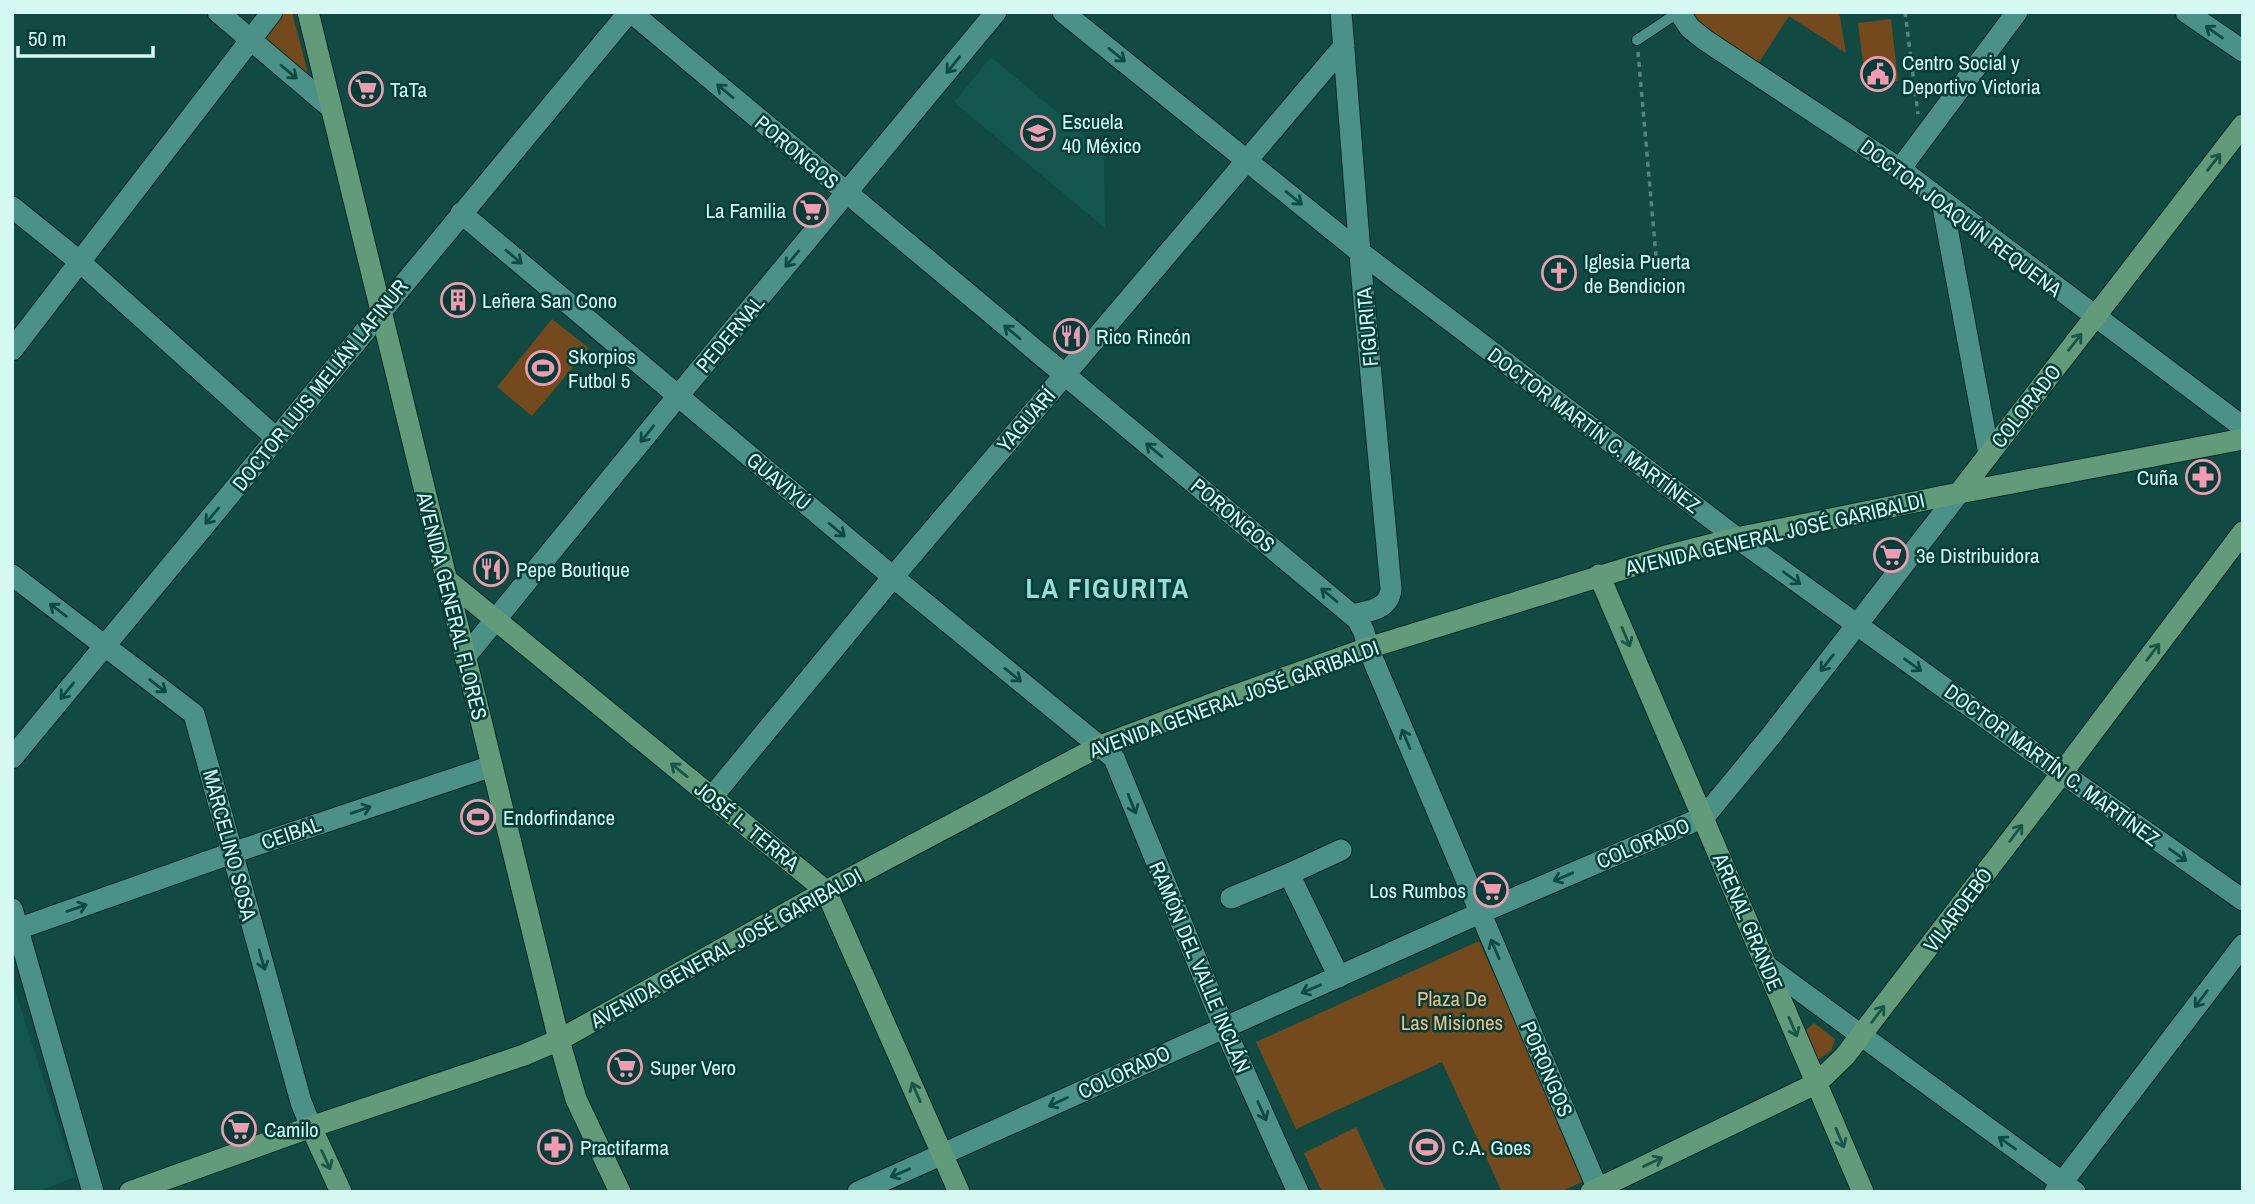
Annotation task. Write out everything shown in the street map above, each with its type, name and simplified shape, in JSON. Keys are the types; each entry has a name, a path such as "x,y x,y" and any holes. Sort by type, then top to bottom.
{"street":[{"path":"218,12 330,107"},
{"path":"12,349 272,12"},
{"name":"AVENIDA GENERAL FLORES","path":"308,12 559,1040 576,1099 620,1192"},
{"name":"PORONGOS","path":"630,12 1352,615 1364,632 1368,648 1596,1191"},
{"name":"DOCTOR LUIS MELIÁN LAFINUR","path":"12,758 630,12"},
{"name":"PEDERNAL","path":"465,657 996,12"},
{"name":"DOCTOR MARTÍN C. MARTÍNEZ","path":"1063,12 1360,252 1737,538 2243,900"},
{"name":"FIGURITA","path":"1341,12 1391,589 1390,598 1385,605 1352,615"},
{"name":"DOCTOR JOAQUÍN REQUENA","path":"1679,12 1690,28 1705,40 1900,169 2243,427"},
{"path":"1900,169 2017,12"},
{"path":"2186,12 2243,51"},
{"name":"YAGUARÍ","path":"712,797 892,577 1344,46"},
{"name":"COLORADO","path":"858,1192 1480,913 1704,817 1770,737 2243,125"},
{"path":"1942,201 1989,454"},
{"path":"12,207 79,262 276,438"},
{"name":"GUAVIYÚ","path":"461,213 892,577 1100,746"},
{"name":"AVENIDA GENERAL JOSÉ GARIBALDI","path":"131,1192 311,1127 524,1055 559,1040 827,891 1100,746 1368,648 1666,555 1737,538 2243,439"},
{"name":"VILARDEBÓ","path":"1596,1191 1817,1083 1861,1037 2243,533"},
{"name":"MARCELINO SOSA","path":"12,575 194,714 301,1102 341,1192"},
{"name":"ARENAL GRANDE","path":"1599,575 1863,1192"},
{"name":"JOSÉ L. TERRA","path":"446,579 827,891 959,1192"},
{"name":"RAMÓN DEL VALLE INCLÁN","path":"1100,746 1114,758 1224,1027 1298,1192"},
{"name":"CEIBAL","path":"14,923 492,766"},
{"path":"1231,898 1341,850"},
{"path":"1289,874 1339,977"},
{"path":"14,923 93,1192"},
{"path":"1768,967 2064,1189 2243,945"}],"lane":[{"path":"1637,40 1679,12"}],"path":[{"path":"1905,12 1921,140"},
{"path":"1637,40 1656,256"}],"shaded area":[{"path":"991,57 1104,151 1105,228 954,102"},
{"path":"12,981 75,1177 37,1192 12,1192"}],"green space":[{"path":"284,12 292,12 310,81 261,38"},
{"path":"1690,12 1839,12 1846,53 1789,16 1758,64 1699,24"},
{"path":"1891,19 1898,81 1866,85 1858,23"},
{"name":"Skorpios Futbol 5","path":"552,319 589,348 532,416 497,387"},
{"name":"Plaza De Las Misiones","path":"1479,941 1586,1180 1560,1192 1502,1192 1442,1062 1296,1129 1256,1042"},
{"path":"1814,1023 1835,1039 1831,1051 1817,1060 1806,1030"},
{"path":"1356,1127 1386,1192 1322,1192 1304,1153"}],"place":[{"name":"Centro Social y Deportivo Victoria","path":"1878,74"},
{"name":"TaTa","path":"366,89"},
{"name":"Escuela 40 México","path":"1038,133"},
{"name":"La Familia","path":"811,210"},
{"name":"Iglesia Puerta de Bendicion","path":"1559,273"},
{"name":"Leñera San Cono","path":"458,300"},
{"name":"Rico Rincón","path":"1071,336"},
{"name":"Skorpios Futbol 5","path":"543,368"},
{"name":"Cuña","path":"2203,477"},
{"name":"3e Distribuidora","path":"1891,555"},
{"name":"Pepe Boutique","path":"491,569"},
{"name":"Endorfindance","path":"478,817"},
{"name":"Los Rumbos","path":"1491,890"},
{"name":"Super Vero","path":"625,1067"},
{"name":"Camilo","path":"239,1129"},
{"name":"Practifarma","path":"555,1147"},
{"name":"C.A. Goes","path":"1427,1147"}],"district":[{"name":"LA FIGURITA","path":"1108,588"}]}
